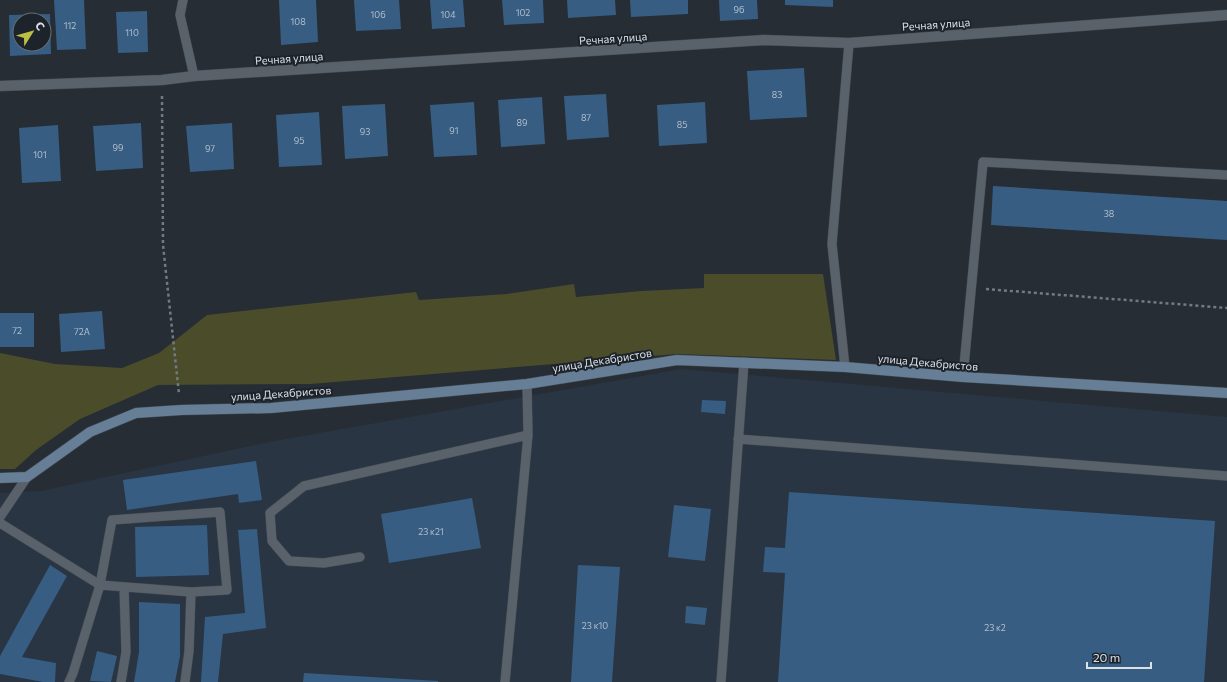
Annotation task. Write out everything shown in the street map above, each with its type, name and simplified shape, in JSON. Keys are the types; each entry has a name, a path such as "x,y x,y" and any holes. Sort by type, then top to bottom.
{"street":[{"name":"Речная улица","path":"0,86 162,80 194,76 764,40 849,43 1227,15"},
{"name":"улица Декабристов","path":"27,477 90,432 136,413 181,410 271,408 527,384 677,360 845,367 963,377 1227,393"},
{"path":"0,478 27,477"}],"lane":[{"path":"183,0 180,15 194,76"},
{"path":"845,367 832,244 849,43"},
{"path":"963,377 983,162 1227,175"},
{"path":"721,682 744,362"},
{"path":"505,682 528,435 527,384"},
{"path":"360,557 324,563 289,562 272,541 270,514 304,486 528,435"},
{"path":"738,439 1227,476"},
{"path":"0,517 27,477"},
{"path":"0,523 100,585 190,592 227,590 220,512 112,520 100,585 69,682"},
{"path":"120,682 126,652 124,587"},
{"path":"185,682 189,651 190,592"}],"path":[{"path":"162,80 163,245 181,410"},
{"path":"971,287 1227,308"}],"shaded area":[{"path":"681,369 1227,417 1227,682 0,682 0,493 41,491 269,442"}],"green space":[{"path":"704,274 823,274 836,360 677,354 310,384 158,385 80,419 36,450 15,469 0,469 0,353 55,364 122,368 159,353 207,315 416,292 419,300 506,294 574,284 576,297 641,291 704,288"}],"building":[{"path":"54,0 84,0 86,49 57,50"},
{"path":"279,0 316,0 318,42 281,45"},
{"path":"354,0 399,0 401,29 356,31"},
{"path":"430,0 463,0 465,27 432,29"},
{"path":"502,0 543,0 544,23 504,25"},
{"path":"567,0 615,0 616,15 568,18"},
{"path":"630,0 688,0 688,14 631,17"},
{"path":"719,0 757,0 758,19 720,21"},
{"path":"785,0 833,0 833,7 785,5"},
{"path":"147,11 148,52 118,53 116,12"},
{"path":"9,15 12,15 12,52 51,52 51,54 10,56"},
{"path":"804,68 807,117 750,120 747,71"},
{"path":"606,94 609,137 567,140 564,96"},
{"path":"542,97 545,144 501,147 498,100"},
{"path":"474,102 477,155 434,157 430,105"},
{"path":"705,102 707,143 659,146 657,105"},
{"path":"385,104 388,156 345,159 342,106"},
{"path":"319,112 322,165 279,167 276,115"},
{"path":"141,123 143,168 96,171 93,126"},
{"path":"232,123 234,169 190,172 186,126"},
{"path":"58,125 61,181 22,183 19,128"},
{"path":"993,186 1227,201 1227,240 991,225"},
{"path":"102,311 105,349 61,352 59,314"},
{"path":"0,313 34,313 34,347 0,347"},
{"path":"702,400 726,401 725,414 701,412"},
{"path":"256,461 262,500 239,503 238,494 127,510 123,480"},
{"path":"789,492 1215,521 1204,682 778,682 785,573 763,572 765,547 785,548"},
{"path":"472,498 481,548 389,563 381,514"},
{"path":"674,505 711,509 705,561 668,557"},
{"path":"207,525 209,575 136,577 135,527"},
{"path":"257,529 266,628 223,634 218,682 201,682 205,617 245,613 238,530"},
{"path":"50,565 67,576 22,657 56,663 55,682 43,682 0,674 0,656"},
{"path":"578,565 620,567 612,682 571,682"},
{"path":"139,602 180,604 180,656 175,682 134,682 139,652"},
{"path":"686,606 707,608 705,625 685,623"},
{"path":"97,651 117,656 111,682 90,681"},
{"path":"304,673 438,681 438,682 303,682"}]}
